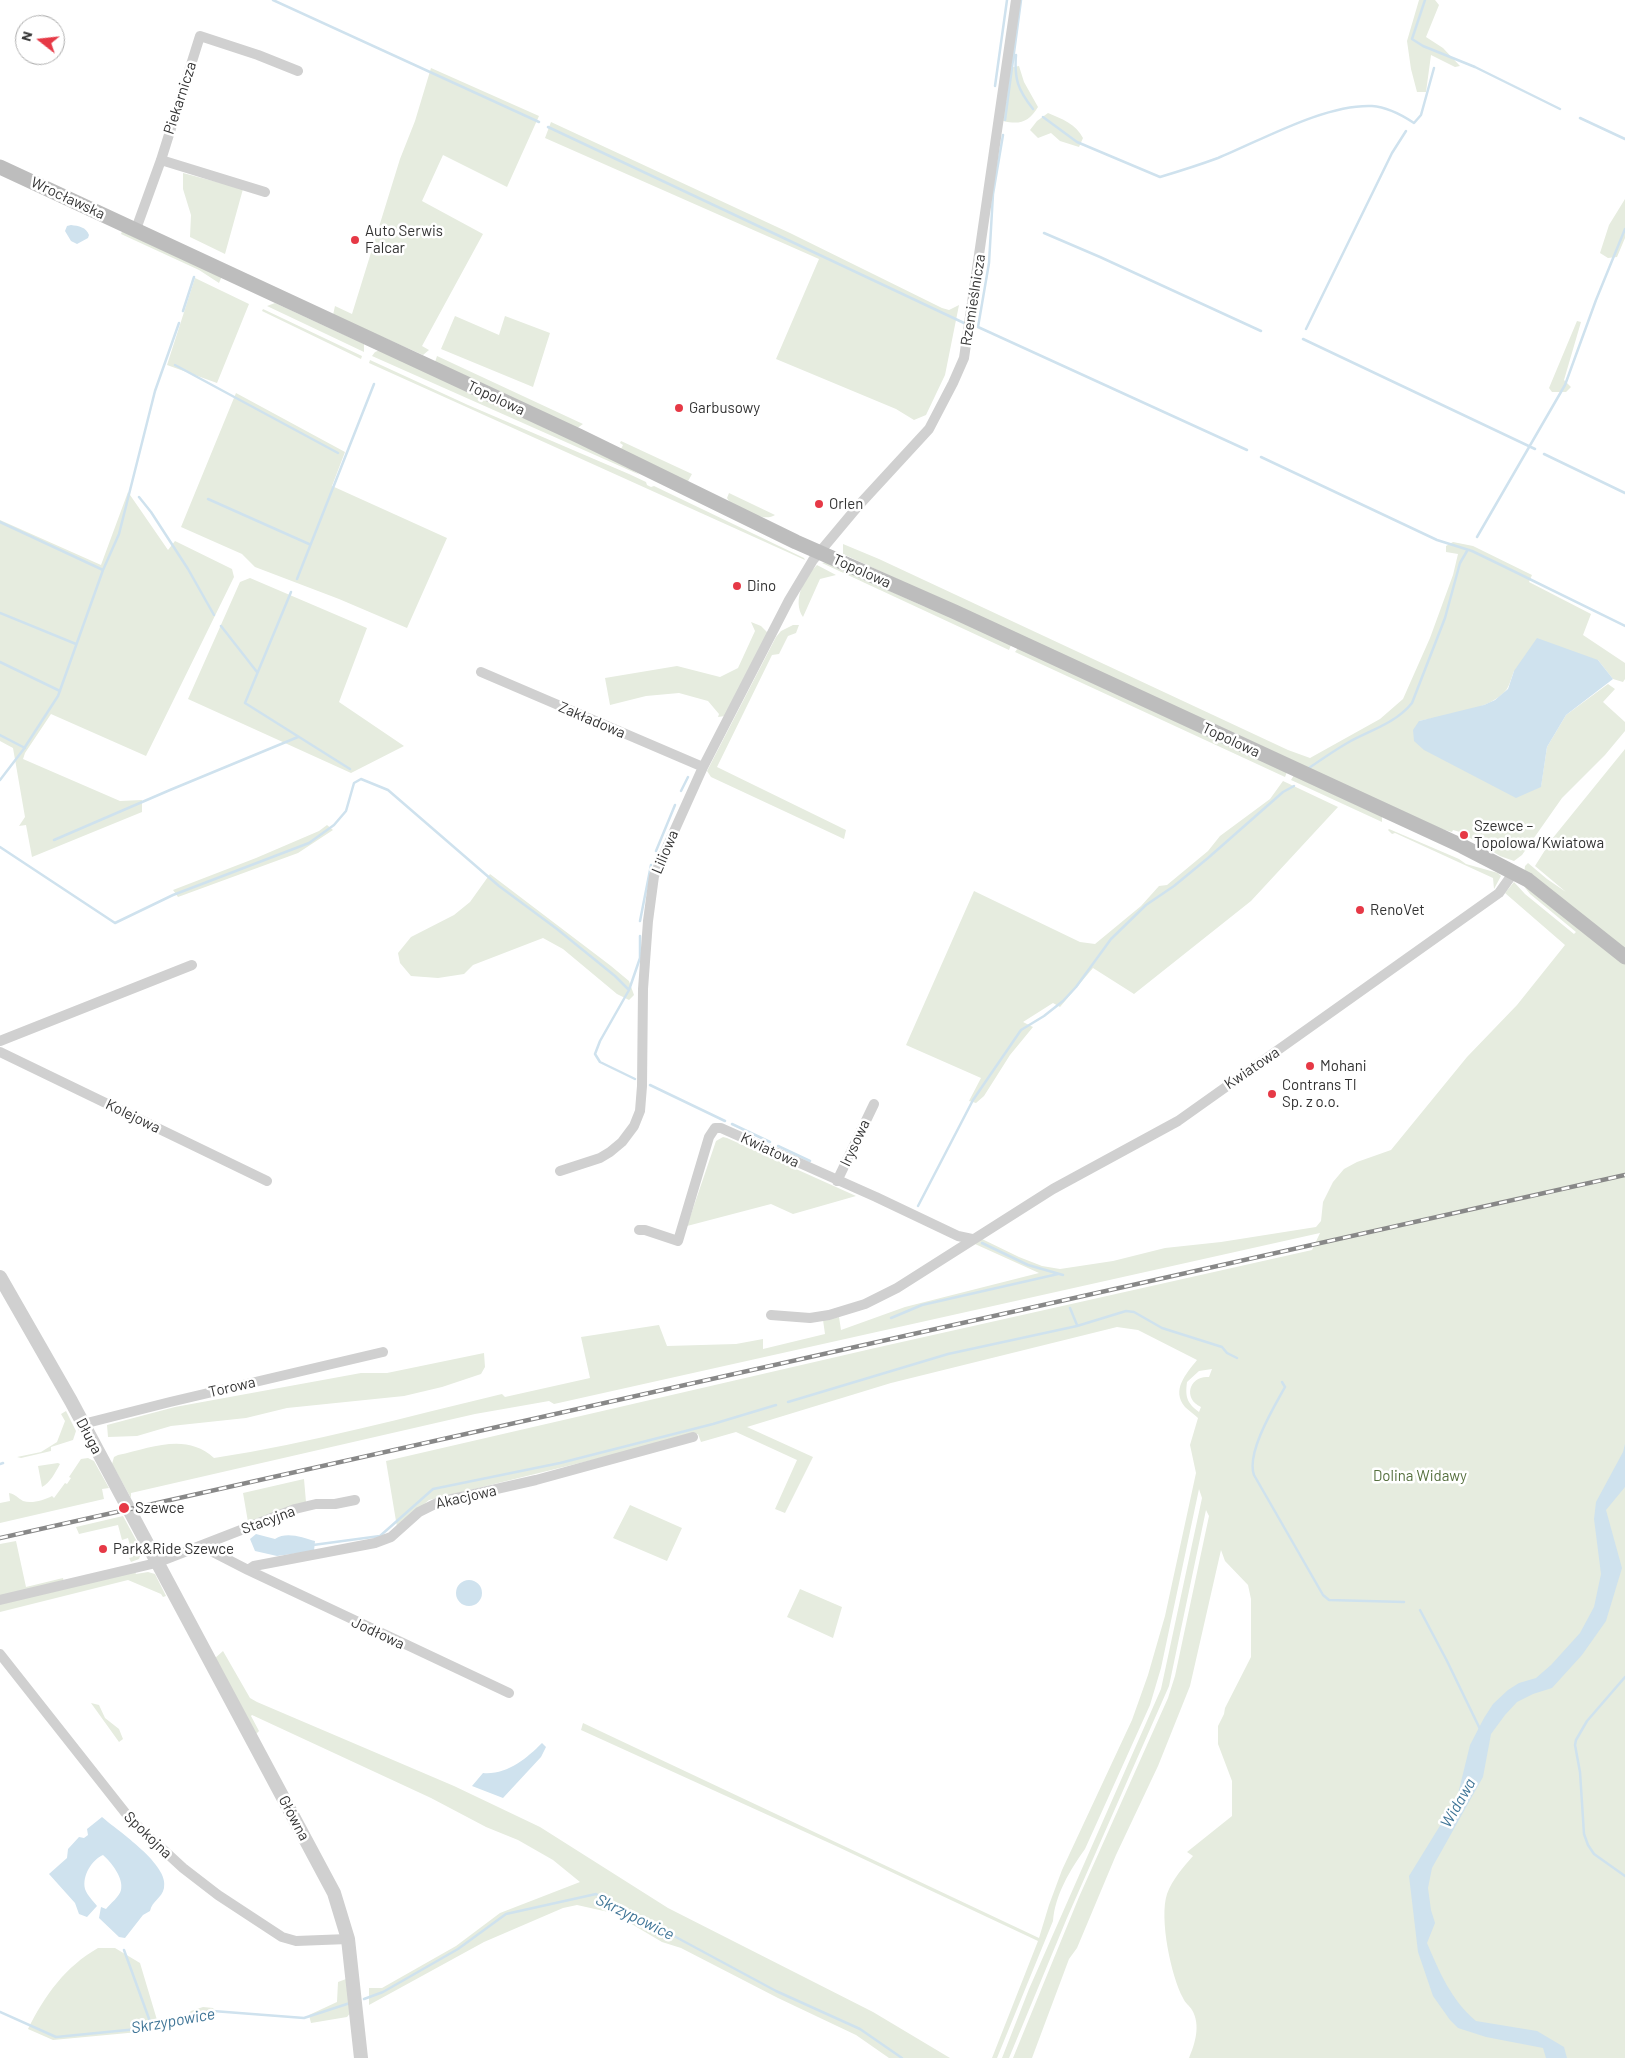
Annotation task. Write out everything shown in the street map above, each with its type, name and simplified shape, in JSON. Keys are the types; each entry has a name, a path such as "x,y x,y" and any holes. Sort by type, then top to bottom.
{"main road":[{"name":"Wrocławska","path":"0,166 136,230"},
{"name":"Topolowa","path":"136,230 579,436 820,552 1414,823 1514,872 1536,886 1625,958"}],"street":[{"name":"Rzemieślnicza","path":"820,552 859,505 929,429 964,358 1016,0"},
{"name":"Piekarnicza","path":"136,230 161,160 200,36 258,55 298,71"},
{"path":"161,160 265,192"},
{"name":"Liliowa","path":"560,1171 600,1158 610,1152 622,1142 634,1126 640,1111 642,1095 644,972 654,876 703,767 789,600 820,552"},
{"name":"Zakładowa","path":"481,672 703,767"},
{"name":"Kwiatowa","path":"771,1315 810,1318 849,1310 897,1288 972,1239 1089,1168 1178,1120 1499,893 1514,872"},
{"path":"0,1041 192,965"},
{"name":"Kolejowa","path":"0,1052 267,1181"},
{"name":"Irysowa","path":"837,1181 874,1104"},
{"name":"Kwiatowa","path":"638,1230 645,1230 678,1241 709,1137 715,1128 721,1128 958,1236 972,1239"},
{"name":"Długa","path":"0,1277 83,1424 174,1596"},
{"name":"Torowa","path":"83,1424 383,1352"},
{"name":"Akacjowa","path":"248,1570 254,1566 375,1543 391,1537 419,1512 439,1502 528,1482 693,1437"},
{"name":"Stacyjna","path":"0,1600 156,1563 295,1509 316,1504 335,1504 354,1500"},
{"name":"Jodłowa","path":"205,1544 213,1552 248,1570 509,1693"},
{"name":"Główna","path":"174,1596 324,1874 341,1914 348,1939 361,2058"},
{"name":"Spokojna","path":"0,1654 131,1820 183,1868 218,1896 282,1937 296,1941 348,1939"}],"green space":[{"path":"1419,0 1435,0 1439,5 1426,37 1443,48 1460,66 1455,67 1431,55 1426,92 1417,92 1407,41"},
{"path":"1019,66 1024,82 1038,107 1024,121 1014,123 1003,121 1008,68"},
{"path":"431,68 539,116 507,187 443,155 422,201 483,234 422,346 429,350 423,355 333,315 335,306 352,314 400,159 415,121"},
{"path":"1048,113 1068,122 1077,129 1083,138 1079,147 1060,141 1051,133 1038,138 1030,130 1037,121"},
{"path":"551,122 790,233 942,308 949,310 959,305 945,375 926,415 914,420 896,409 776,359 819,259 545,138"},
{"path":"183,173 243,189 225,254 190,237 191,215 183,189"},
{"path":"1625,199 1625,238 1617,257 1608,258 1600,253 1609,225"},
{"path":"123,229 222,276 219,283 199,270 121,234"},
{"path":"195,278 249,304 217,383 167,365"},
{"path":"275,303 364,344 364,352 267,306"},
{"path":"263,309 362,356 361,359 262,311"},
{"path":"455,316 499,335 505,316 550,333 533,387 441,349"},
{"path":"1577,321 1581,322 1564,380 1571,387 1566,392 1552,392 1549,388"},
{"path":"380,350 614,458 640,475 372,356"},
{"path":"437,356 583,424 576,429 435,362"},
{"path":"370,360 468,405 629,474 646,482 651,487 654,486 805,560 369,363"},
{"path":"236,393 345,452 332,486 447,538 407,628 339,599 255,567 242,554 181,527"},
{"path":"621,441 692,474 687,483 621,449 623,445 620,443"},
{"path":"128,492 168,550 175,541 232,569 234,577 146,756 51,714 23,759 120,801 142,800 142,812 32,857 26,825 19,826 25,817 13,748 0,741 0,520 101,565"},
{"path":"729,493 775,515 764,517 745,511 729,501 727,498"},
{"path":"1453,542 1473,546 1532,575 1529,582 1591,614 1583,635 1625,663 1625,679 1623,682 1613,679 1598,660 1514,671 1507,689 1490,702 1466,711 1419,721 1541,786 1547,747 1566,715 1608,684 1615,689 1603,702 1625,722 1625,731 1605,755 1562,798 1522,855 1514,861 1500,856 1460,832 1453,830 1452,832 1431,826 843,554 843,544 879,559 1288,750 1310,758 1380,719 1403,699 1430,638 1453,575 1458,554 1446,552 1446,546"},
{"path":"826,562 923,606 943,612 1011,645 1009,650 822,563"},
{"path":"817,565 836,575 820,579 803,617 800,611 799,597 804,583"},
{"path":"250,578 367,628 339,702 404,746 351,773 188,699 240,582"},
{"path":"751,622 761,626 768,633 725,716 718,717 719,714 708,701 679,693 646,696 610,705 605,678 677,666 720,677 738,668 755,631"},
{"path":"793,625 799,625 796,633 788,636 779,654 772,655 717,767 846,830 844,839 711,777 707,771 776,637 781,631"},
{"path":"1018,648 1287,772 1285,777 1015,652"},
{"name":"Dolina Widawy","path":"1625,749 1625,2058 1189,2058 1197,2028 1195,2016 1184,2000 1174,1976 1165,1932 1165,1904 1172,1884 1193,1856 1187,1852 1232,1816 1232,1781 1218,1744 1218,1726 1251,1657 1251,1599 1248,1585 1225,1561 1221,1550 1190,1686 1158,1766 1116,1855 1077,1948 1069,1959 1032,2058 1013,2058 1079,1897 1168,1698 1175,1676 1209,1516 1206,1510 1169,1686 1067,1918 1009,2058 1002,2058 1029,1989 1161,1689 1202,1498 1199,1489 1161,1668 1150,1705 1085,1849 1060,1892 1053,1921 997,2058 992,2058 1038,1941 836,1846 581,1730 583,1723 1039,1938 1062,1870 1132,1720 1148,1675 1165,1616 1196,1473 1190,1445 1198,1418 1185,1407 1179,1394 1182,1382 1197,1360 1138,1330 1117,1327 891,1383 747,1427 813,1457 785,1513 775,1509 797,1460 736,1432 701,1442 698,1434 429,1500 397,1527 386,1461 875,1348 1312,1250 1320,1233 554,1404 549,1401 475,1414 131,1493 131,1498 112,1464 114,1457 118,1455 168,1444 192,1446 203,1450 214,1458 250,1452 358,1429 502,1394 505,1397 590,1378 581,1337 659,1325 667,1346 736,1344 763,1339 763,1349 825,1334 823,1320 839,1317 841,1330 905,1307 1039,1273 975,1244 982,1239 1042,1266 1060,1269 1113,1261 1165,1248 1221,1242 1316,1227 1321,1221 1323,1202 1333,1182 1344,1169 1357,1162 1391,1150 1467,1057 1517,1005 1565,945 1505,893 1514,882 1525,894 1574,934 1576,932 1530,894 1523,885 1525,866 1528,863 1566,892 1535,866 1552,839","holes":["1212,1369 1209,1377 1202,1377 1197,1380 1191,1388 1192,1398 1201,1407 1199,1412 1188,1399 1186,1392 1187,1382 1199,1371"]},
{"path":"1294,775 1382,816 1382,822 1291,780"},
{"path":"1283,781 1338,807 1251,901 1134,994 1093,968 1060,1007 1053,1003 1023,1022 1033,1027 1010,1055 984,1096 976,1103 969,1101 981,1078 906,1045 974,891 1080,942 1095,944 1141,906 1159,886 1167,885 1208,851 1220,836 1270,799"},
{"path":"327,825 333,830 298,853 178,897 173,890 256,858 319,831"},
{"path":"1389,829 1459,859 1466,864 1498,873 1501,876 1494,889 1493,878 1395,833 1392,834"},
{"path":"490,874 629,981 634,995 629,1000 617,994 563,949 543,938 473,965 464,974 438,978 411,976 400,963 398,953 411,937 454,915 470,902"},
{"path":"723,1137 856,1196 793,1214 771,1204 687,1226 716,1141"},
{"path":"484,1353 485,1367 481,1374 442,1387 404,1396 287,1408 246,1418 171,1426 137,1436 108,1437 107,1425 175,1407 361,1373 387,1373"},
{"path":"66,1411 76,1431 73,1440 51,1447 51,1451 21,1458 17,1457 41,1452 57,1442 65,1421 61,1414"},
{"path":"88,1458 94,1461 109,1488 102,1489 104,1499 0,1523 0,1503 10,1501 9,1493 27,1502 38,1501 52,1496 54,1498 65,1483 67,1484 71,1478 69,1477 81,1459"},
{"path":"60,1464 52,1477 42,1487 38,1466"},
{"path":"304,1479 306,1502 248,1522 243,1493"},
{"path":"630,1505 682,1528 667,1561 613,1538"},
{"path":"123,1516 142,1551 139,1559 131,1562 129,1558 133,1557 128,1538 122,1540 118,1525 79,1534 76,1527"},
{"path":"16,1541 26,1587 63,1578 64,1583 0,1596 0,1544"},
{"path":"135,1572 136,1574 148,1572 155,1574 166,1596 163,1597 161,1594 128,1580 0,1612 0,1603"},
{"path":"800,1589 842,1607 833,1638 787,1617"},
{"path":"223,1651 250,1698 257,1702 454,1786 540,1827 668,1908 873,2012 950,2058 889,2058 856,2035 778,1998 681,1948 662,1942 613,1913 577,1905 563,1908 484,1942 369,2005 369,1988 382,1988 456,1946 500,1913 580,1882 553,1860 518,1840 486,1827 431,1798 252,1715 259,1731 256,1734 214,1659"},
{"path":"91,1703 99,1705 105,1718 119,1729 123,1739 119,1742"},
{"path":"98,1948 115,1948 140,1963 160,2030 53,2040 28,2029 41,2005 57,1983 76,1964"},
{"path":"346,1979 351,2012 347,2017 311,2023 309,2015 337,2002 338,1982"},
{"path":"203,2007 213,2008 217,2014 186,2022 185,2017 191,2011"}],"water":[{"path":"67,226 79,226 88,232 88,238 77,244 71,241 65,231"},
{"path":"1537,638 1598,660 1613,679 1566,715 1547,747 1541,787 1516,798 1424,750 1414,741 1413,730 1419,721 1484,705 1495,700 1508,689 1514,671"},
{"name":"Widawa","path":"1625,1444 1625,1487 1606,1510 1622,1568 1606,1621 1582,1655 1552,1688 1517,1702 1491,1734 1483,1777 1432,1868 1428,1888 1435,1923 1427,1943 1441,1974 1459,2004 1476,2021 1537,2031 1564,2047 1567,2058 1546,2058 1543,2048 1486,2037 1458,2028 1450,2020 1433,1996 1418,1952 1409,1876 1457,1798 1470,1745 1493,1704 1508,1690 1519,1683 1536,1678 1551,1665 1580,1633 1594,1607 1601,1574 1594,1519 1596,1502 1623,1452"},
{"path":"256,1534 275,1539 295,1536 315,1541 314,1551 277,1556 255,1551 250,1539"},
{"path":"469,1580 478,1584 482,1593 478,1602 469,1606 460,1602 456,1593 460,1584"},
{"path":"542,1743 546,1747 541,1757 503,1798 472,1786 483,1773 492,1773 516,1765"},
{"path":"102,1817 151,1859 164,1879 164,1888 150,1911 143,1915 125,1938 119,1937 99,1918 101,1907 106,1909 115,1900 120,1892 121,1885 121,1880 116,1871 103,1855 95,1860 86,1873 85,1889 97,1906 87,1917 79,1914 75,1903 49,1874 67,1858 68,1849 79,1837 84,1838 88,1835 87,1829"}],"waterway":[{"path":"273,0 539,122"},
{"path":"995,86 1007,0"},
{"path":"1005,120 1021,0"},
{"path":"1425,0 1412,39 1423,46 1475,67 1560,109"},
{"path":"1016,55 1018,84 1033,109"},
{"path":"1043,117 1077,142 1160,177 1218,158 1294,124 1334,111 1372,106 1395,112 1414,123 1421,115 1434,68"},
{"path":"1580,118 1625,139"},
{"path":"548,127 964,323"},
{"path":"1306,329 1392,153 1406,131"},
{"path":"1003,135 993,194 989,263 978,327 1247,450"},
{"path":"1477,537 1565,385 1596,300 1625,229"},
{"path":"1044,233 1261,331"},
{"path":"183,311 194,277"},
{"path":"103,570 119,534 155,391 179,323"},
{"path":"1303,339 1535,449"},
{"path":"175,365 338,453"},
{"path":"297,579 374,384"},
{"path":"1544,454 1625,493"},
{"path":"1261,457 1437,540 1472,551 1625,626"},
{"path":"139,497 188,569 214,615"},
{"path":"208,499 309,544"},
{"path":"0,522 103,570 58,696 23,750 0,780"},
{"path":"1309,768 1349,742 1391,721 1412,703 1445,618 1460,563 1467,551"},
{"path":"291,592 245,703 350,769"},
{"path":"0,613 76,644"},
{"path":"221,626 257,672"},
{"path":"0,662 60,691"},
{"path":"0,735 25,748"},
{"path":"54,840 298,737"},
{"path":"681,791 688,777"},
{"path":"0,847 115,923 173,895 309,843 334,825 346,811 354,783 361,779 388,790 499,886 557,929 615,976 629,990 600,1041 595,1054 600,1062 635,1079"},
{"path":"918,1206 973,1100 1021,1030 1044,1016 1063,1001 1076,987 1111,939 1146,905 1174,886 1283,792 1294,786"},
{"path":"656,851 675,805"},
{"path":"640,921 651,865"},
{"path":"629,990 640,958 640,936"},
{"path":"650,1085 725,1121"},
{"path":"732,1124 770,1142"},
{"path":"778,1146 810,1161"},
{"path":"982,1243 1028,1265 1063,1275"},
{"path":"891,1318 922,1305 1058,1274"},
{"path":"1070,1308 1077,1325"},
{"path":"788,1402 948,1354 1077,1326 1126,1311 1134,1312 1162,1328 1222,1347 1227,1353 1237,1358"},
{"path":"1282,1382 1285,1387 1257,1443 1254,1455 1254,1475 1323,1595 1329,1600 1404,1602"},
{"path":"313,1545 380,1536 433,1489 560,1463 713,1424 776,1405"},
{"path":"1420,1610 1480,1729"},
{"path":"1625,1677 1587,1721 1575,1745 1580,1772 1584,1834 1588,1845 1594,1854 1625,1876"},
{"name":"Skrzypowice","path":"364,1999 383,1992 458,1949 506,1914 596,1894 776,1991 860,2029 902,2058"},
{"path":"124,1950 152,2027"},
{"name":"Skrzypowice","path":"0,2012 56,2037 158,2027 213,2011 304,2018 350,2003"}],"railway":[{"path":"0,1538 1625,1175"}],"place":[{"name":"Auto Serwis Falcar","path":"355,240"},
{"name":"Garbusowy","path":"679,408"},
{"name":"Orlen","path":"819,504"},
{"name":"Dino","path":"737,586"},
{"name":"Szewce – Topolowa/Kwiatowa","path":"1464,835"},
{"name":"RenoVet","path":"1360,910"},
{"name":"Mohani","path":"1310,1066"},
{"name":"Contrans TI Sp. z o.o.","path":"1272,1094"},
{"name":"Szewce","path":"124,1508"},
{"name":"Park&Ride Szewce","path":"103,1549"}]}
